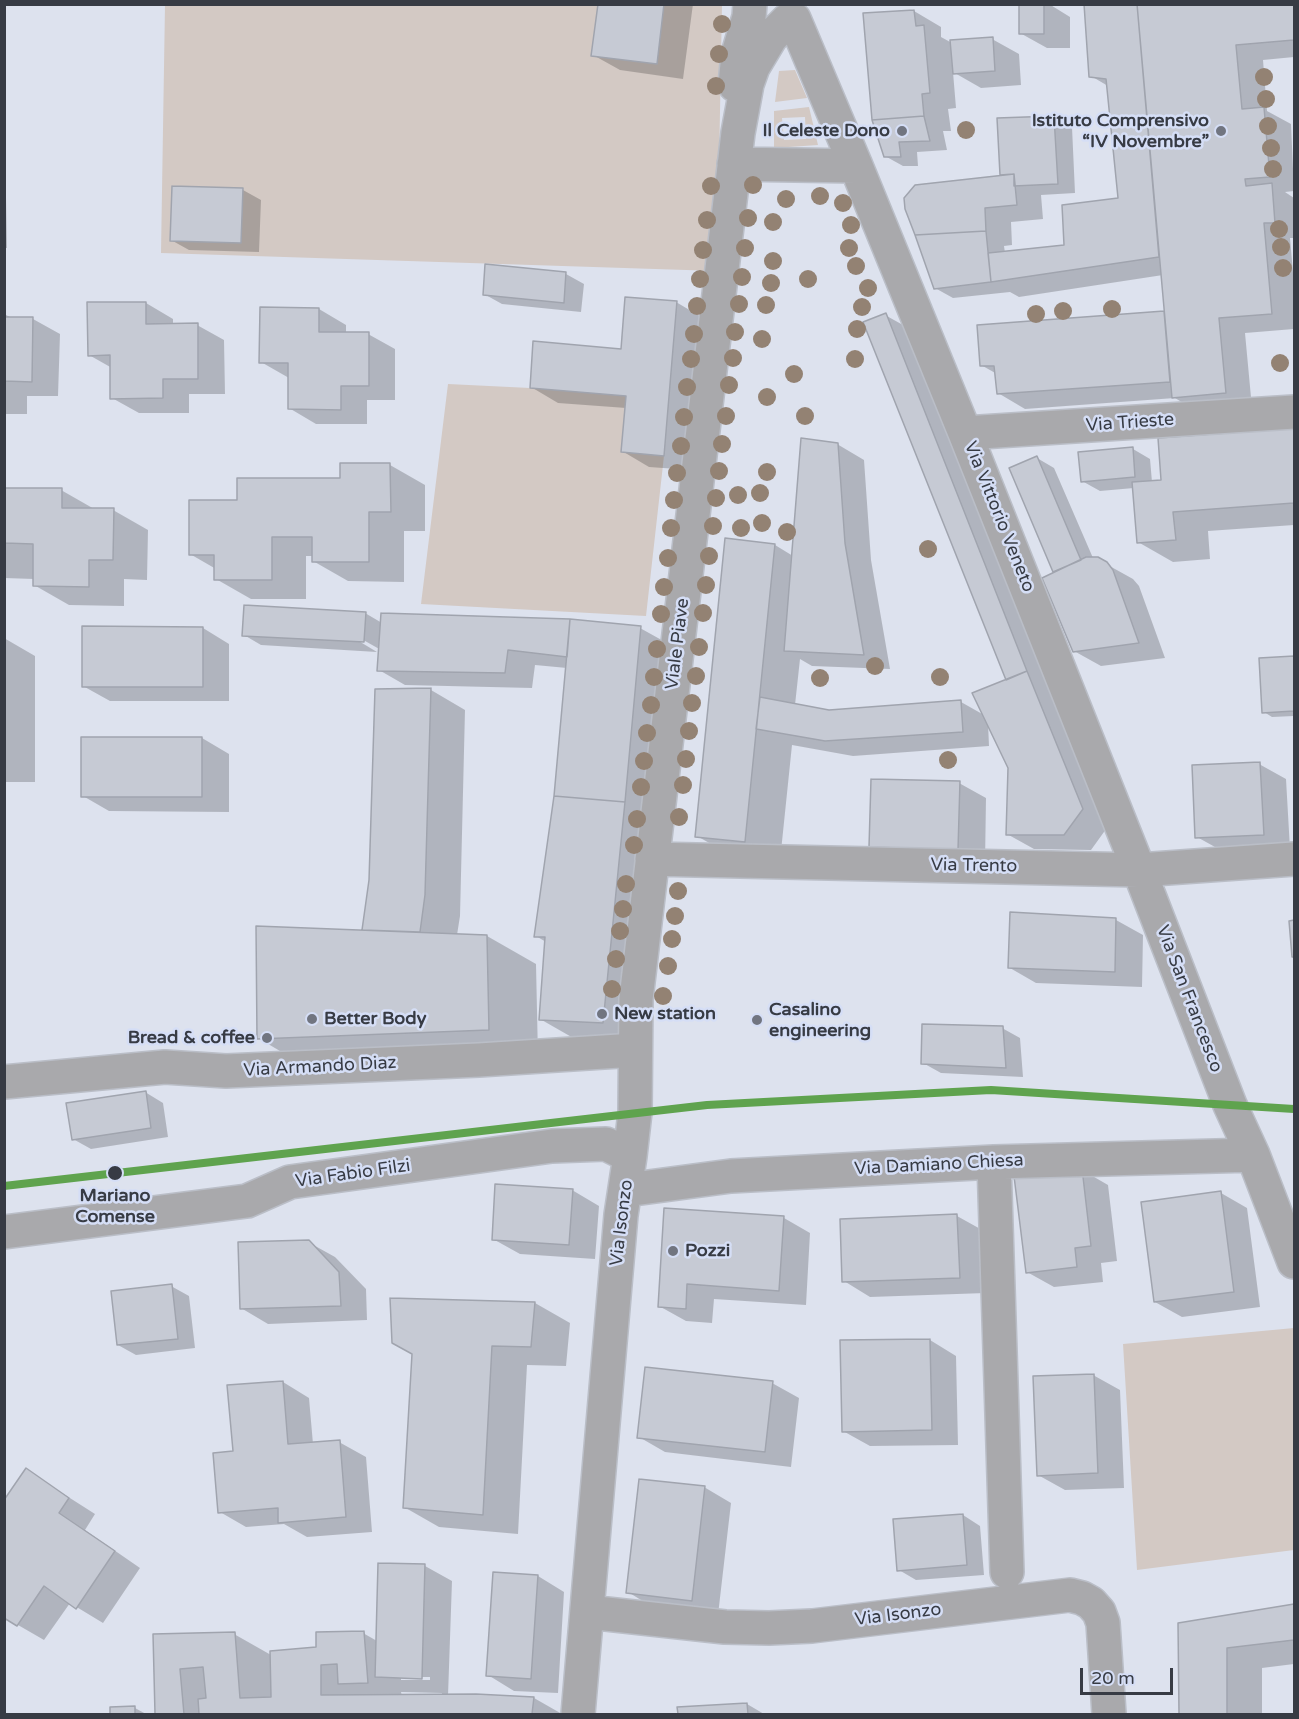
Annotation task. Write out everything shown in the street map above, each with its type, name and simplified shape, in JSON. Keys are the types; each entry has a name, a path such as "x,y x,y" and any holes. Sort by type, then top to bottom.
{"street":[{"path":"752,4 758,12 771,20 797,15"},
{"path":"736,149 735,82 738,54 752,4"},
{"path":"736,149 747,84 753,68 771,37 797,15"},
{"name":"Via Vittorio Veneto","path":"797,15 1139,870"},
{"path":"736,149 856,166"},
{"name":"Viale Piave","path":"630,1156 635,1112 636,999 736,149"},
{"name":"Via Trieste","path":"965,433 1294,412"},
{"name":"Via Trento","path":"652,859 1139,870 1294,860"},
{"name":"Via San Francesco","path":"1139,870 1294,1262"},
{"name":"Via Armando Diaz","path":"4,1082 165,1067 226,1071 635,1050"},
{"name":"Via Fabio Filzi","path":"4,1232 247,1201 290,1182 552,1146 606,1144 630,1156"},
{"name":"Via Damiano Chiesa","path":"626,1190 731,1176 994,1162 1253,1155"},
{"name":"Via Isonzo","path":"578,1714 621,1215 630,1156"},
{"path":"994,1162 1007,1572"},
{"name":"Via Isonzo","path":"588,1612 725,1627 769,1629 812,1626 1071,1595 1091,1603 1099,1612 1103,1623 1109,1714"}],"shaded area":[{"path":"165,5 722,5 717,271 161,253"},
{"path":"795,70 807,98 775,102 779,71"},
{"path":"809,107 818,145 774,148 774,111","holes":["805,117 806,139 784,140 782,118"]},
{"path":"448,384 626,396 664,456 646,616 421,604"},
{"path":"1294,1328 1294,1550 1137,1570 1123,1344"}],"building":[{"path":"598,4 664,4 657,64 591,56"},
{"path":"1019,4 1044,4 1044,34 1019,34"},
{"path":"1084,4 1137,4 1159,257 991,282 988,253 1064,245 1062,205 1118,198 1106,79 1089,77"},
{"name":"Istituto Comprensivo “IV Novembre”","path":"1137,4 1294,4 1294,40 1236,45 1242,109 1264,107 1270,177 1245,179 1246,186 1272,183 1275,223 1264,223 1272,314 1219,318 1226,393 1172,398"},
{"path":"914,10 916,26 924,25 930,93 922,94 924,116 872,120 863,13"},
{"path":"993,37 995,71 953,74 950,40"},
{"name":"Il Celeste Dono","path":"924,116 930,141 899,142 901,157 884,157 872,120"},
{"path":"1054,116 1058,184 1014,186 1014,174 1000,175 997,118"},
{"path":"1014,174 1017,205 985,208 986,231 915,235 905,209 904,198 915,185"},
{"path":"172,186 243,188 241,243 170,241"},
{"path":"986,231 991,282 934,289 915,235"},
{"path":"485,264 566,272 564,303 483,295"},
{"path":"625,297 677,301 664,456 621,452 626,396 530,388 533,341 621,349"},
{"path":"87,302 146,302 146,324 198,323 198,379 163,379 163,398 110,399 110,355 88,356"},
{"path":"260,307 319,308 319,332 369,332 369,386 341,386 341,410 288,409 288,363 259,363"},
{"path":"1164,311 1170,382 997,394 994,366 980,366 977,325"},
{"path":"886,313 1027,671 1006,680 863,322"},
{"path":"4,317 33,317 32,382 4,381"},
{"path":"1294,428 1294,503 1173,512 1176,540 1137,543 1132,482 1161,480 1158,438"},
{"path":"801,438 838,443 845,543 864,655 784,651"},
{"path":"1133,447 1135,477 1081,482 1078,452"},
{"path":"1037,456 1081,560 1053,572 1009,468"},
{"path":"340,463 390,463 391,512 369,512 369,562 312,562 312,537 272,537 272,580 214,580 214,555 189,555 189,500 237,500 237,478 340,478"},
{"path":"4,488 62,488 62,508 114,508 113,560 89,560 89,587 33,586 33,544 4,543"},
{"path":"725,538 775,544 745,842 695,837"},
{"path":"1086,557 1098,557 1107,562 1113,570 1139,643 1073,652 1042,578"},
{"path":"244,605 366,612 364,642 242,636"},
{"path":"381,613 570,619 567,657 508,650 505,673 377,671"},
{"path":"570,619 641,626 625,802 554,796"},
{"path":"82,626 203,627 203,687 82,687"},
{"path":"1294,656 1294,711 1262,713 1259,658"},
{"path":"1027,671 1083,809 1064,835 1006,835 1008,768 972,693"},
{"path":"431,688 425,895 420,932 362,930 369,880 375,689"},
{"path":"760,697 829,710 961,700 963,732 825,741 756,729"},
{"path":"81,737 202,737 202,797 81,797"},
{"path":"1260,762 1264,835 1195,838 1192,765"},
{"path":"871,779 960,781 958,850 869,847"},
{"path":"554,796 625,802 603,1023 539,1020 545,937 534,937"},
{"path":"1010,912 1116,918 1115,972 1008,968"},
{"path":"1294,920 1294,957 1292,957 1289,921"},
{"path":"256,926 487,935 489,1030 257,1039"},
{"path":"922,1024 1003,1026 1006,1068 921,1064"},
{"path":"146,1091 151,1128 72,1140 66,1103"},
{"path":"1082,1168 1091,1246 1075,1248 1077,1267 1026,1273 1014,1176"},
{"path":"495,1184 573,1189 569,1245 492,1240"},
{"path":"1221,1191 1234,1292 1154,1302 1141,1202"},
{"path":"664,1208 784,1216 779,1291 687,1284 686,1309 658,1307"},
{"path":"957,1214 960,1278 842,1282 840,1219"},
{"path":"309,1240 339,1272 341,1306 240,1309 238,1242"},
{"path":"172,1284 178,1339 117,1345 111,1291"},
{"path":"390,1298 535,1302 531,1347 492,1346 483,1515 403,1508 412,1354 392,1343"},
{"path":"930,1339 932,1430 842,1432 840,1340"},
{"path":"645,1367 773,1381 765,1452 637,1438"},
{"path":"1094,1374 1098,1473 1037,1476 1033,1376"},
{"path":"283,1381 288,1444 340,1440 346,1517 278,1523 278,1508 218,1513 213,1453 233,1451 227,1385"},
{"path":"26,1468 69,1498 59,1513 115,1551 76,1609 44,1586 17,1626 4,1618 4,1500"},
{"path":"639,1479 705,1486 692,1601 626,1593"},
{"path":"963,1514 967,1565 897,1571 893,1519"},
{"path":"378,1563 425,1564 422,1679 375,1677"},
{"path":"493,1572 538,1575 531,1679 486,1676"},
{"path":"1294,1604 1294,1640 1227,1648 1227,1714 1179,1714 1178,1623"},
{"path":"364,1631 368,1683 338,1684 337,1664 321,1665 321,1695 476,1694 534,1697 532,1714 199,1714 198,1699 206,1698 203,1667 180,1669 184,1714 155,1714 153,1634 235,1632 240,1698 271,1697 270,1651 316,1647 316,1632"},
{"path":"747,1703 748,1714 678,1714 677,1707"},
{"path":"135,1706 135,1714 110,1714 110,1707"}],"transit line":[{"path":"4,1186 707,1105 991,1090 1294,1109"}],"place":[{"name":"Il Celeste Dono","path":"902,131"},
{"name":"Istituto Comprensivo “IV Novembre”","path":"1221,131"},
{"name":"New station","path":"602,1014"},
{"name":"Better Body","path":"312,1019"},
{"name":"Casalino engineering","path":"757,1020"},
{"name":"Bread & coffee","path":"267,1038"},
{"name":"Mariano Comense","path":"115,1173"},
{"name":"Pozzi","path":"673,1251"}]}
